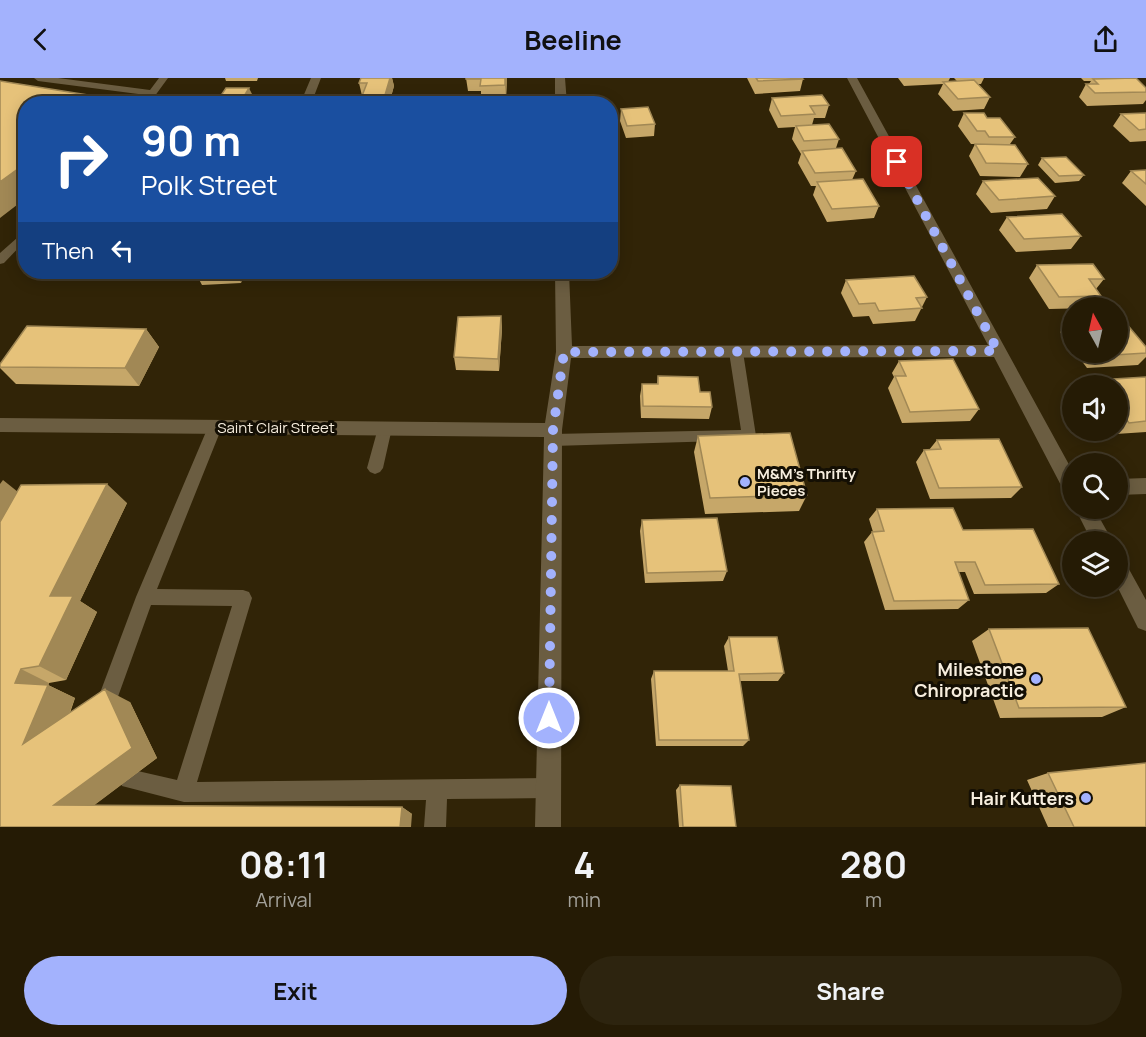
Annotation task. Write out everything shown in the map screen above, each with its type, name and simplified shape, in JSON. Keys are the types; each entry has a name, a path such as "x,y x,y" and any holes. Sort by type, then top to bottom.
{"street":[{"path":"308,96 316,78"},
{"path":"560,78 561,96"},
{"path":"852,78 1062,469"},
{"path":"548,827 553,435 564,352 562,279"},
{"path":"564,352 998,351"},
{"name":"Saint Clair Street","path":"0,425 385,428 553,435"},
{"path":"1128,487 1146,486"},
{"path":"1128,588 1146,621"}],"lane":[{"path":"38,78 152,93"},
{"path":"150,96 164,78"},
{"path":"0,260 18,241"},
{"path":"553,435 749,436 736,352"},
{"path":"99,723 145,597 215,427"},
{"path":"375,468 385,428"},
{"path":"145,597 243,598 184,792"},
{"path":"129,778 184,792 548,788"},
{"path":"435,827 437,789"}],"building":[{"path":"361,78 390,78 385,95 362,96 367,83 359,83"},
{"path":"466,78 505,78 505,85 480,86 481,79"},
{"path":"756,78 802,78 803,79 758,81"},
{"path":"1136,78 1146,88 1146,92 1095,93 1086,84 1098,84 1093,79"},
{"path":"974,80 990,97 958,99 943,82"},
{"path":"0,81 94,96 18,96 18,169 0,182"},
{"path":"226,88 249,88 244,96 221,96"},
{"path":"822,95 829,105 810,106 815,114 781,116 772,98"},
{"path":"648,107 655,124 627,126 621,109"},
{"path":"964,113 984,113 987,118 1000,118 1015,137 989,137 985,131 977,131"},
{"path":"1146,113 1146,129 1139,130 1121,114"},
{"path":"829,124 839,139 804,141 796,126"},
{"path":"975,144 1015,145 1028,164 986,163"},
{"path":"842,148 856,171 815,173 802,151"},
{"path":"1066,157 1084,175 1059,176 1042,158"},
{"path":"1146,170 1146,184 1131,171"},
{"path":"1038,178 1055,196 999,200 983,181"},
{"path":"863,179 879,206 832,209 817,182"},
{"path":"1062,214 1081,236 1024,239 1007,217"},
{"path":"1093,264 1104,279 1089,279 1101,296 1059,297 1037,265"},
{"path":"914,276 927,297 916,298 922,308 879,311 875,303 859,304 846,280"},
{"path":"501,316 498,359 454,357 458,317"},
{"path":"27,326 146,329 125,368 0,367"},
{"path":"1128,326 1146,347 1146,353 1128,354"},
{"path":"953,359 979,409 910,412 895,376 906,376 899,361"},
{"path":"658,376 698,377 700,392 710,392 712,407 643,406 642,384 658,384"},
{"path":"1146,377 1146,421 1128,422 1128,378"},
{"name":"M&M's Thrifty Pieces","path":"790,433 807,495 710,498 698,436"},
{"path":"999,439 1022,487 939,488 924,450 941,449 937,440"},
{"path":"107,484 50,596 73,596 39,666 21,669 15,683 48,685 23,744 105,689 132,748 54,805 402,807 400,827 0,827 0,522 21,485"},
{"path":"953,508 963,530 1033,529 1059,584 985,585 975,562 955,562 969,600 894,601 872,532 884,531 877,509"},
{"path":"717,518 727,571 647,573 642,520"},
{"name":"Milestone Chiropractic","path":"1088,628 1126,707 1019,708 989,629"},
{"path":"729,637 777,637 784,673 739,674 749,740 659,740 654,671 734,671"},
{"name":"Hair Kutters","path":"1146,763 1146,827 1074,827 1048,773"},
{"path":"680,785 731,786 736,827 683,827"}],"place":[{"name":"M&M's Thrifty Pieces","path":"745,482"},
{"name":"Milestone Chiropractic","path":"1036,679"},
{"name":"Hair Kutters","path":"1086,798"}],"route":[{"path":"549,718 553,430 564,352 998,351 897,162"}]}
